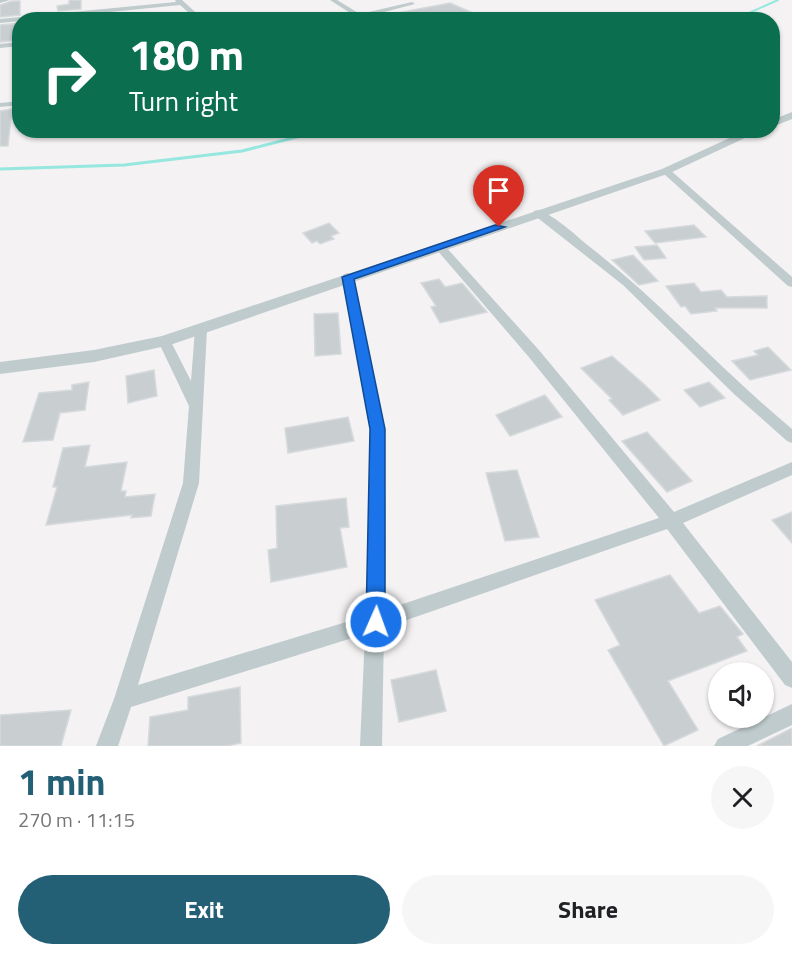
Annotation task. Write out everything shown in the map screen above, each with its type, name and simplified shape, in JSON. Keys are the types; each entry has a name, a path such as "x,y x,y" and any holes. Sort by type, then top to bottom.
{"street":[{"path":"0,1 7,0"},
{"path":"333,0 352,12"},
{"path":"81,12 179,1 192,12"},
{"path":"383,12 412,4"},
{"path":"0,368 94,356 164,341 666,171 739,138"},
{"path":"666,171 792,283"},
{"path":"538,213 568,234 654,307 751,404 792,437"},
{"path":"441,248 586,412 672,520 792,678"},
{"path":"348,277 377,429 376,622 371,746"},
{"path":"107,746 124,699 191,483 201,329"},
{"path":"164,341 195,404"},
{"path":"124,699 376,622 672,520 792,468"},
{"path":"725,746 792,714"}],"building":[{"path":"69,0 81,0 81,9 58,11 57,6 69,4"},
{"path":"20,1 20,12 12,12 12,16 0,17 0,5"},
{"path":"450,3 471,12 402,12"},
{"path":"12,24 12,41 0,42 0,25"},
{"path":"12,109 8,146 0,146 0,111"},
{"path":"329,223 339,233 331,236 334,239 320,244 317,241 312,243 303,233"},
{"path":"694,225 706,237 655,243 645,231"},
{"path":"657,245 666,258 644,260 635,247"},
{"path":"633,255 658,281 639,285 612,260"},
{"path":"439,279 445,287 462,283 487,312 440,323 431,307 436,306 421,283"},
{"path":"694,283 701,292 721,290 727,297 767,296 767,308 715,308 717,311 691,314 685,306 681,307 666,286"},
{"path":"338,313 341,354 315,356 314,314"},
{"path":"768,347 791,370 750,380 732,361 758,355 754,351"},
{"path":"612,356 660,400 623,415 609,400 612,399 581,368"},
{"path":"154,370 157,396 128,403 126,376"},
{"path":"89,382 85,410 60,413 53,440 23,442 39,393 72,390 72,385"},
{"path":"709,382 725,398 700,407 684,390"},
{"path":"545,395 562,417 510,436 496,415"},
{"path":"348,417 354,441 288,453 285,428"},
{"path":"647,432 692,481 667,492 622,441"},
{"path":"90,445 85,467 127,462 121,491 126,491 125,497 155,494 151,516 131,518 132,515 46,525 57,487 53,487 63,448"},
{"path":"517,470 539,537 505,541 486,473"},
{"path":"346,498 349,527 340,528 347,567 271,582 268,550 277,548 276,506"},
{"path":"792,512 792,543 772,520"},
{"path":"670,575 699,613 720,606 743,634 737,637 747,651 718,662 708,662 708,666 668,681 698,730 664,746 608,650 620,645 595,600"},
{"path":"436,670 446,711 399,722 391,680"},
{"path":"240,687 241,743 227,746 148,746 150,717 188,710 188,697"},
{"path":"71,710 61,746 0,746 0,715"},
{"path":"792,728 792,746 757,746"}],"waterway":[{"path":"751,12 778,0"},
{"path":"0,169 124,165 242,151 293,138"}],"route":[{"path":"376,622 377,429 348,277 499,227"}]}
